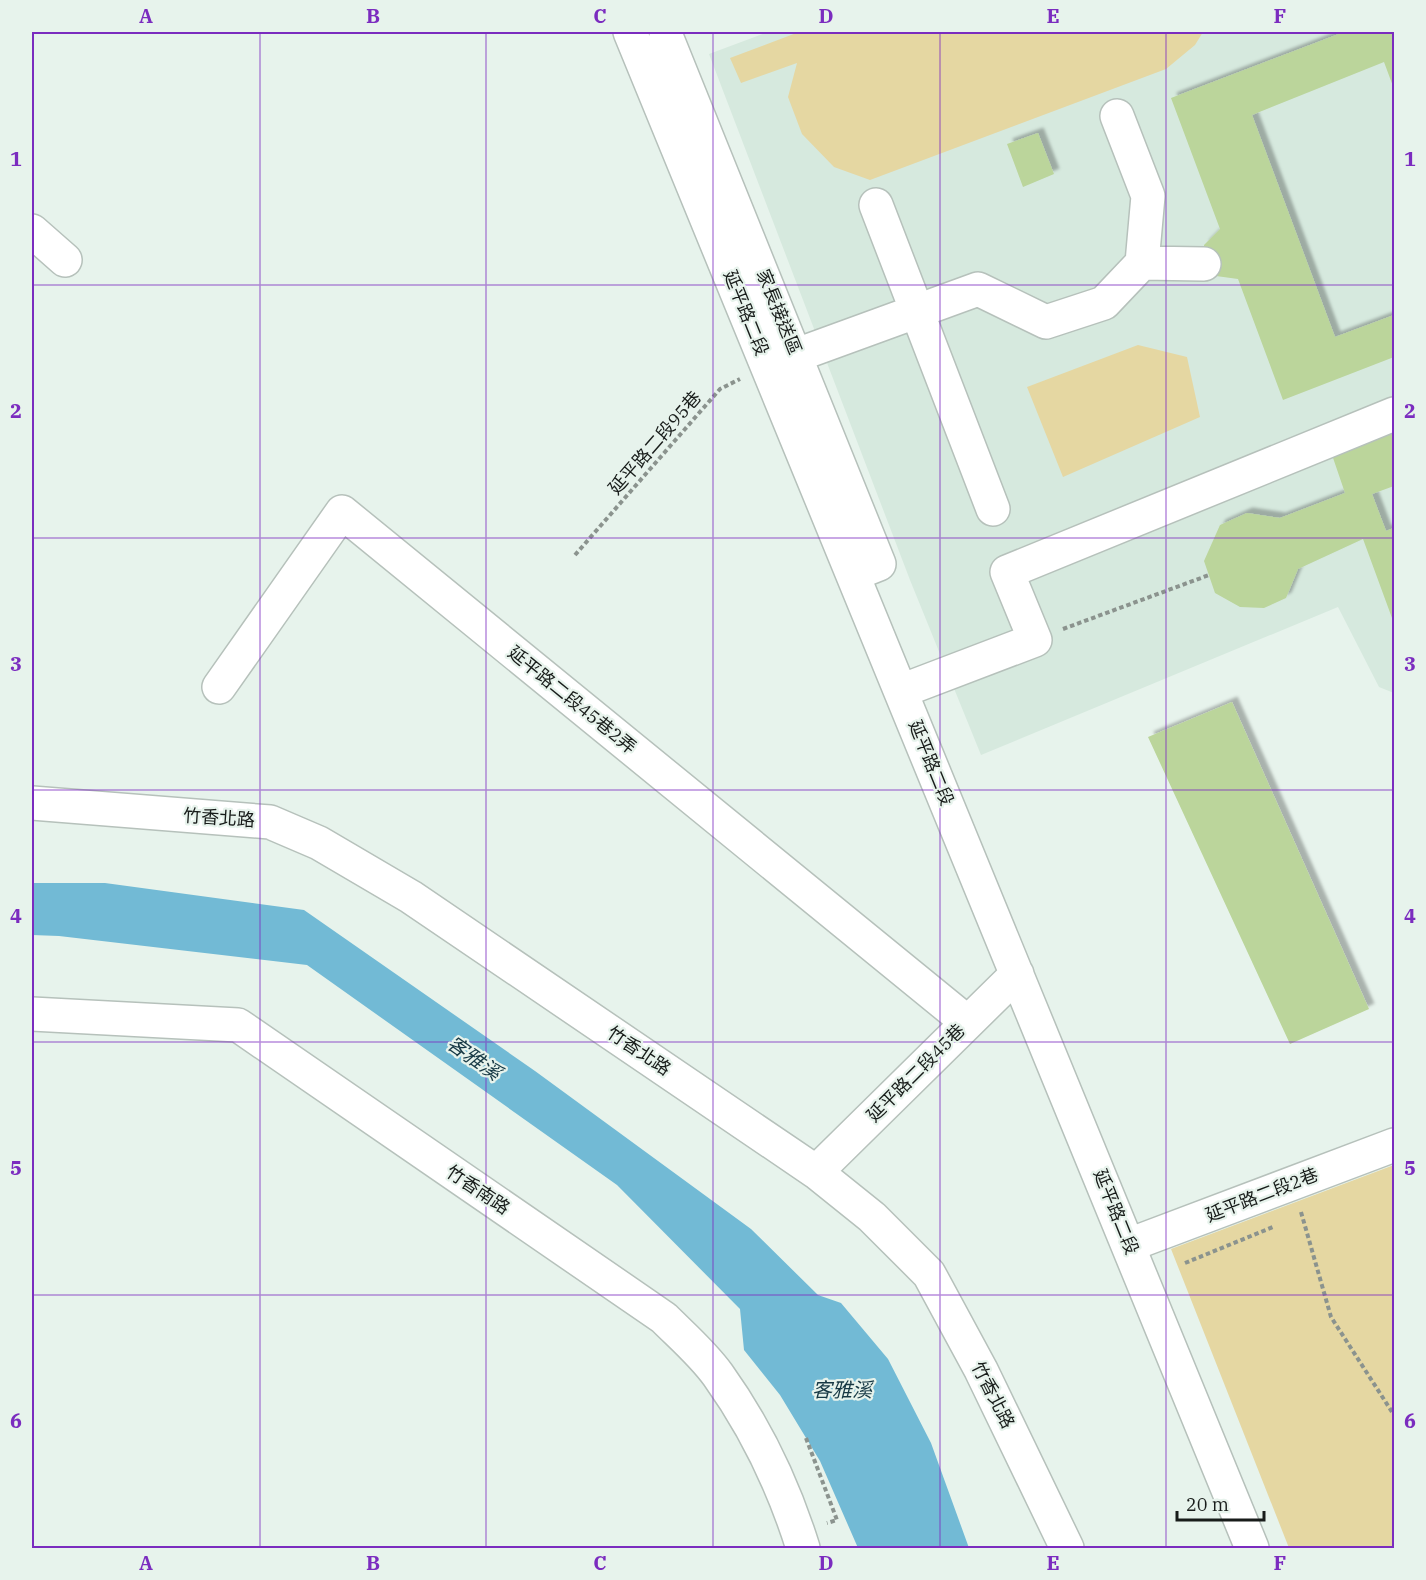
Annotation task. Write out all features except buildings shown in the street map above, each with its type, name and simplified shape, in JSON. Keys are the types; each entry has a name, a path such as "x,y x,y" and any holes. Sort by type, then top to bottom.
{"street":[{"path":"633,40 672,34"},
{"name":"家長接送區","path":"672,34 782,360"},
{"name":"延平路二段","path":"633,40 782,360 854,574 1252,1548"},
{"path":"782,360 978,289 1046,322 1104,303 1142,263 1148,196 1117,116"},
{"path":"876,205 919,310 993,509"},
{"path":"32,231 65,260"},
{"path":"1142,263 1204,264"},
{"path":"901,691 1035,640 1007,572 1395,414"},
{"name":"延平路二段45巷2弄","path":"219,687 342,512 967,1022"},
{"name":"竹香北路","path":"32,803 270,822 319,843 411,897 816,1172 872,1217 929,1274 981,1370 1067,1548"},
{"name":"延平路二段45巷","path":"816,1172 1017,974"},
{"name":"竹香南路","path":"32,1014 238,1025 664,1318 717,1374 753,1430 792,1511 801,1541"},
{"name":"延平路二段2巷","path":"1129,1245 1395,1145"}],"path":[{"name":"延平路二段95巷","path":"575,555 720,389 782,360"},
{"path":"1035,640 1209,575"},
{"path":"1285,1186 1302,1215 1330,1317 1395,1415"},
{"path":"801,1541 837,1520 806,1438"}],"shaded area":[{"path":"768,32 1394,32 1394,693 1379,687 1338,607 981,755 910,580 709,54"},
{"path":"799,32 1203,32 1195,45 1166,69 870,180 834,167 802,134 788,97 797,63 741,83 730,58"},
{"path":"1138,345 1187,357 1200,417 1063,477 1027,387"},
{"path":"1394,1165 1394,1548 1289,1548 1171,1249"}],"water":[{"name":"客雅溪","path":"32,883 105,883 304,910 535,1071 751,1229 818,1295 841,1303 888,1359 931,1443 969,1548 858,1548 820,1461 780,1395 744,1350 740,1309 617,1185 307,965 59,936 32,935"}]}
